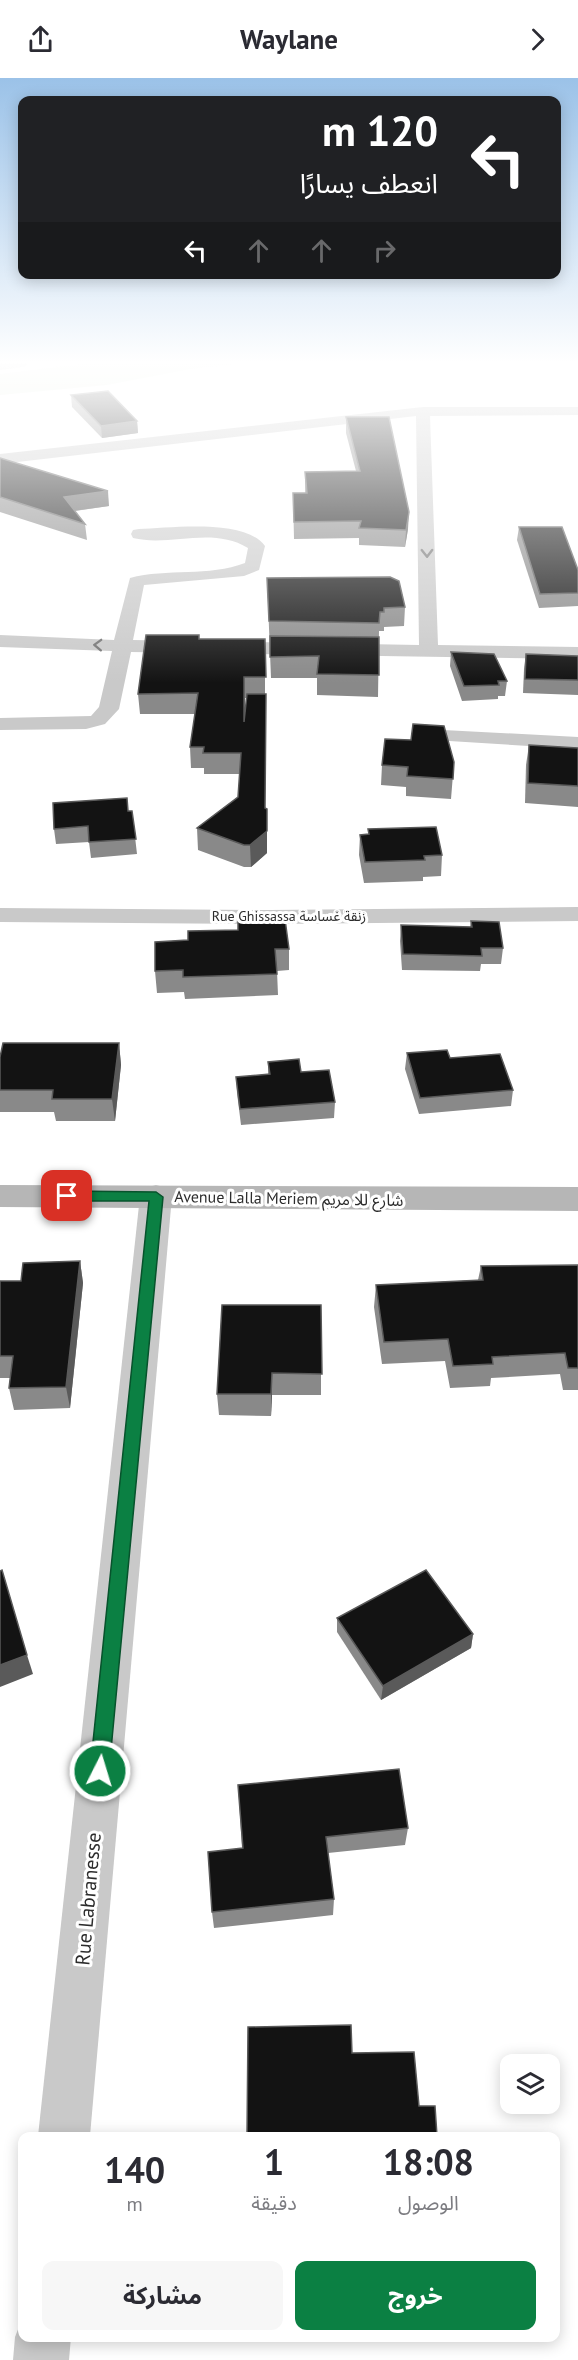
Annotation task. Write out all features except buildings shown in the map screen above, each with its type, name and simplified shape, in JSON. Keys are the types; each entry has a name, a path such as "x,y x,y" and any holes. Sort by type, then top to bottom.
{"street":[{"path":"424,469 429,650"},
{"path":"0,724 71,725 98,720 109,709 136,582 150,578 238,572 253,566 257,546 252,541 223,534 139,534"},
{"path":"0,641 123,646 578,653"},
{"path":"424,735 578,743"},
{"name":"Rue Ghissassa زنقة غساسة","path":"0,915 270,917 578,914"},
{"name":"Avenue Lalla Meriem شارع للا مريم","path":"0,1196 578,1199"},
{"name":"Rue Labranesse","path":"64,2132 156,1197"},
{"path":"41,2360 43,2342"}],"route":[{"path":"67,1196 156,1197 100,1771"}]}
